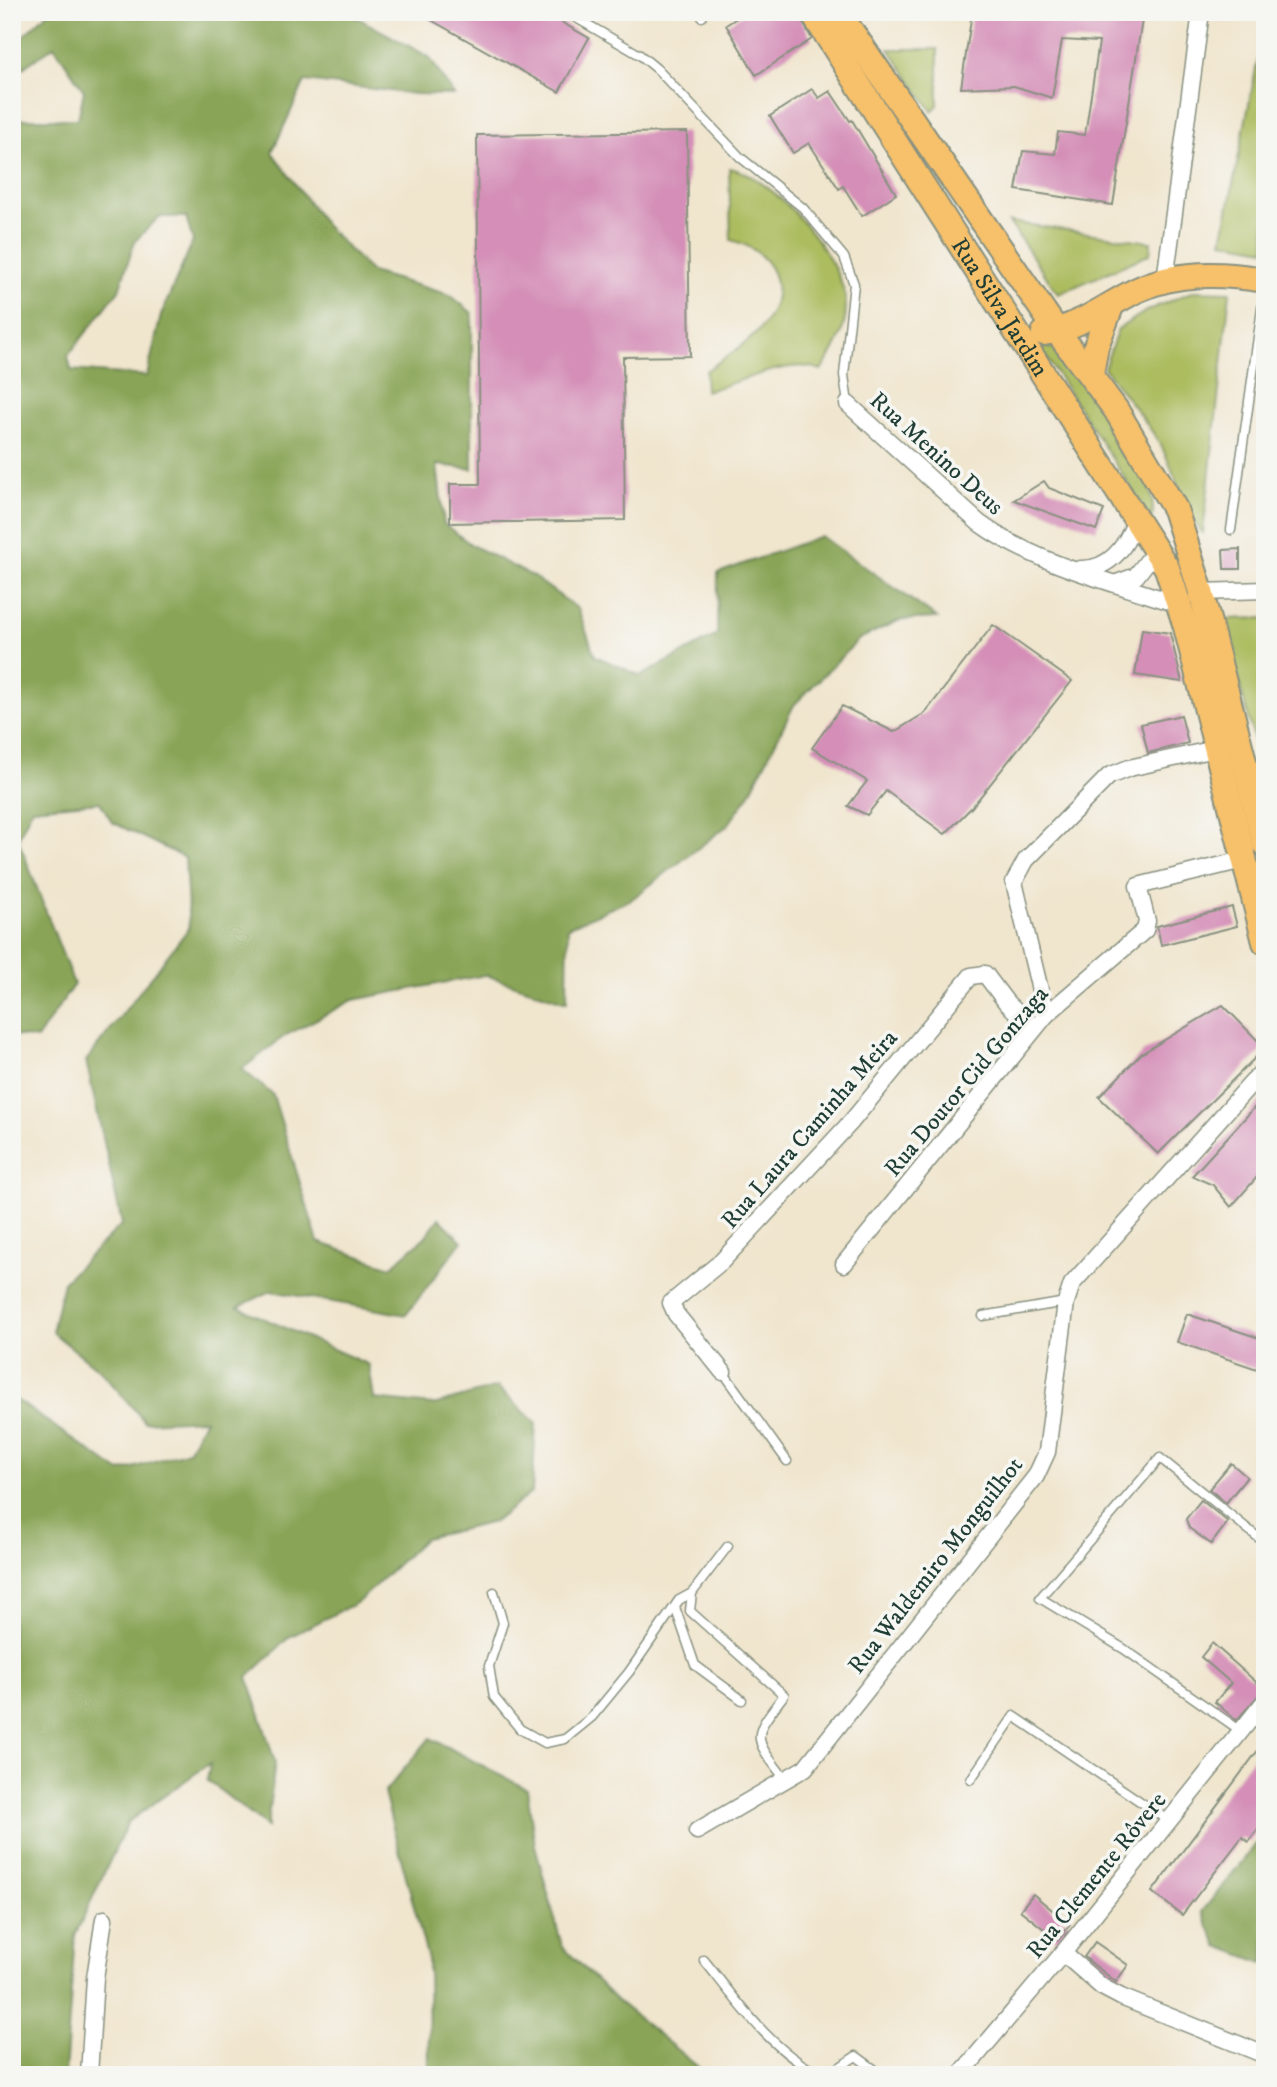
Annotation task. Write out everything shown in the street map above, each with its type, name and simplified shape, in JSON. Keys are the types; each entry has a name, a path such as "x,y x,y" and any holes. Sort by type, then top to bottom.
{"main road":[{"name":"Rua Silva Jardim","path":"812,12 1167,568 1180,605 1265,942"},
{"name":"Rua Silva Jardim","path":"838,12 1057,331 1128,428 1175,509 1201,592 1265,844"},
{"path":"1014,330 1057,331 1165,280 1194,274 1265,280"},
{"path":"1091,374 1096,346 1112,304"},
{"path":"1156,550 1175,509"}],"street":[{"path":"1165,280 1201,12"},
{"name":"Rua Menino Deus","path":"848,404 990,531 1038,556 1180,605"},
{"name":"Rua Menino Deus","path":"1074,568 1091,569 1107,562 1124,547 1136,519"},
{"path":"1117,583 1136,576 1156,550"},
{"path":"1201,592 1265,590"},
{"path":"1046,1015 1015,893 1018,871 1109,776 1129,768 1215,749"},
{"name":"Rua Doutor Cid Gonzaga","path":"844,1264 1046,1015 1093,971 1145,930 1147,920 1138,886 1243,860"},
{"name":"Rua Laura Caminha Meira","path":"723,1372 676,1314 671,1303 722,1261 851,1122 971,976 985,974 1006,1002 1034,1029"},
{"name":"Rua Waldemiro Monguilhot","path":"696,1831 806,1768 1036,1476 1047,1452 1066,1302 1072,1284 1265,1068"},
{"name":"Rua Clemente Rôvere","path":"960,2075 1063,1953 1265,1701"},
{"path":"89,2075 95,1978 104,1919"},
{"path":"1063,1953 1102,1987 1121,1997 1265,2054"}],"lane":[{"path":"566,12 649,62 722,140 803,208 844,257 854,284 844,375 848,404"},
{"path":"1231,530 1265,287"},
{"path":"983,1316 1066,1302"},
{"path":"723,1372 787,1461"},
{"path":"1241,1731 1124,1648 1040,1598 1160,1458 1265,1543"},
{"path":"494,1592 503,1623 489,1665 494,1697 520,1729 545,1742 565,1739 592,1717 629,1672 675,1607 692,1593 727,1546"},
{"path":"692,1593 690,1611 784,1695 765,1720 758,1735 760,1743 785,1779"},
{"path":"675,1607 695,1665 742,1700"},
{"path":"971,1779 1014,1716 1169,1821"},
{"path":"704,1961 750,2016 801,2066 821,2075"},
{"path":"828,2075 856,2056 882,2075"}],"green space":[{"path":"49,12 347,12 429,57 454,95 415,94 305,81 272,152 326,226 371,272 450,295 472,313 472,469 437,465 444,524 473,546 534,577 578,609 595,656 641,676 717,635 718,573 821,536 937,618 900,620 859,639 794,705 749,795 728,825 632,899 568,927 567,1002 485,975 353,1000 286,1035 242,1069 273,1095 318,1242 391,1267 425,1237 439,1218 462,1241 406,1315 271,1291 238,1307 369,1365 374,1399 433,1405 497,1387 536,1423 532,1492 494,1522 425,1538 358,1602 289,1637 248,1677 275,1762 267,1827 207,1780 210,1763 128,1822 75,1935 65,2075 12,2075 12,1397 120,1472 188,1451 205,1419 145,1422 101,1371 52,1332 63,1282 122,1224 86,1061 189,928 185,858 112,822 100,802 32,808 18,839 74,984 37,1039 12,1035 12,119 78,119 84,91 54,46 17,72 12,70 12,46","holes":["159,217 186,217 193,241 161,315 147,376 71,370 68,356 119,290 135,241"]},
{"path":"1265,23 1265,249 1222,241"},
{"path":"889,49 938,49 938,105 932,111"},
{"path":"729,168 746,174 765,186 804,223 834,267 843,288 846,315 839,340 821,370 795,366 705,391 706,371 763,326 774,304 776,292 775,280 765,259 755,251 731,240"},
{"path":"1009,222 1151,242 1150,254 1058,294"},
{"path":"1194,291 1230,292 1203,533 1191,515 1160,444 1104,368 1118,329 1148,310"},
{"path":"1039,346 1060,349 1120,432 1146,479 1152,501 1152,520"},
{"path":"1265,618 1265,783 1223,619"},
{"path":"430,1738 527,1789 535,1845 562,1946 616,2000 708,2075 429,2075 428,1960 384,1793"},
{"path":"1265,1839 1263,1963 1218,1946 1202,1912 1259,1840"}],"building":[{"path":"417,12 543,12 589,38 559,92"},
{"path":"746,12 797,12 812,39 756,75 726,25"},
{"path":"972,12 1091,12 1142,20 1113,205 1016,190 1023,151 1055,154 1058,132 1085,135 1099,42 1062,40 1052,98 1014,86 961,88"},
{"path":"812,89 819,98 830,91 850,121 852,120 896,194 862,216 843,186 839,189 809,143 793,153 770,116"},
{"path":"687,132 690,356 623,357 625,520 450,523 450,484 480,484 477,135"},
{"path":"1044,481 1049,488 1104,510 1096,530 1014,500"},
{"path":"1240,549 1240,569 1224,569 1223,550"},
{"path":"993,625 1072,681 972,807 945,834 886,791 867,815 848,806 867,781 812,748 842,706 894,732 925,713"},
{"path":"1142,629 1170,633 1182,682 1135,675"},
{"path":"1181,715 1188,743 1148,753 1141,724"},
{"path":"1232,907 1237,926 1161,945 1157,926"},
{"path":"1223,1005 1265,1048 1158,1154 1099,1097 1141,1054"},
{"path":"1265,1096 1265,1168 1231,1207 1213,1185 1192,1176"},
{"path":"1187,1314 1265,1340 1260,1370 1177,1342"},
{"path":"1231,1463 1247,1477 1226,1503 1209,1489"},
{"path":"1201,1500 1228,1522 1211,1544 1189,1528 1186,1519"},
{"path":"1212,1643 1264,1689 1237,1720 1215,1702 1231,1683 1201,1657"},
{"path":"1265,1741 1265,1820 1249,1842 1242,1837 1182,1915 1152,1892"},
{"path":"1033,1894 1070,1925 1058,1940 1020,1910"},
{"path":"1095,1942 1128,1965 1116,1982 1084,1957"}]}
